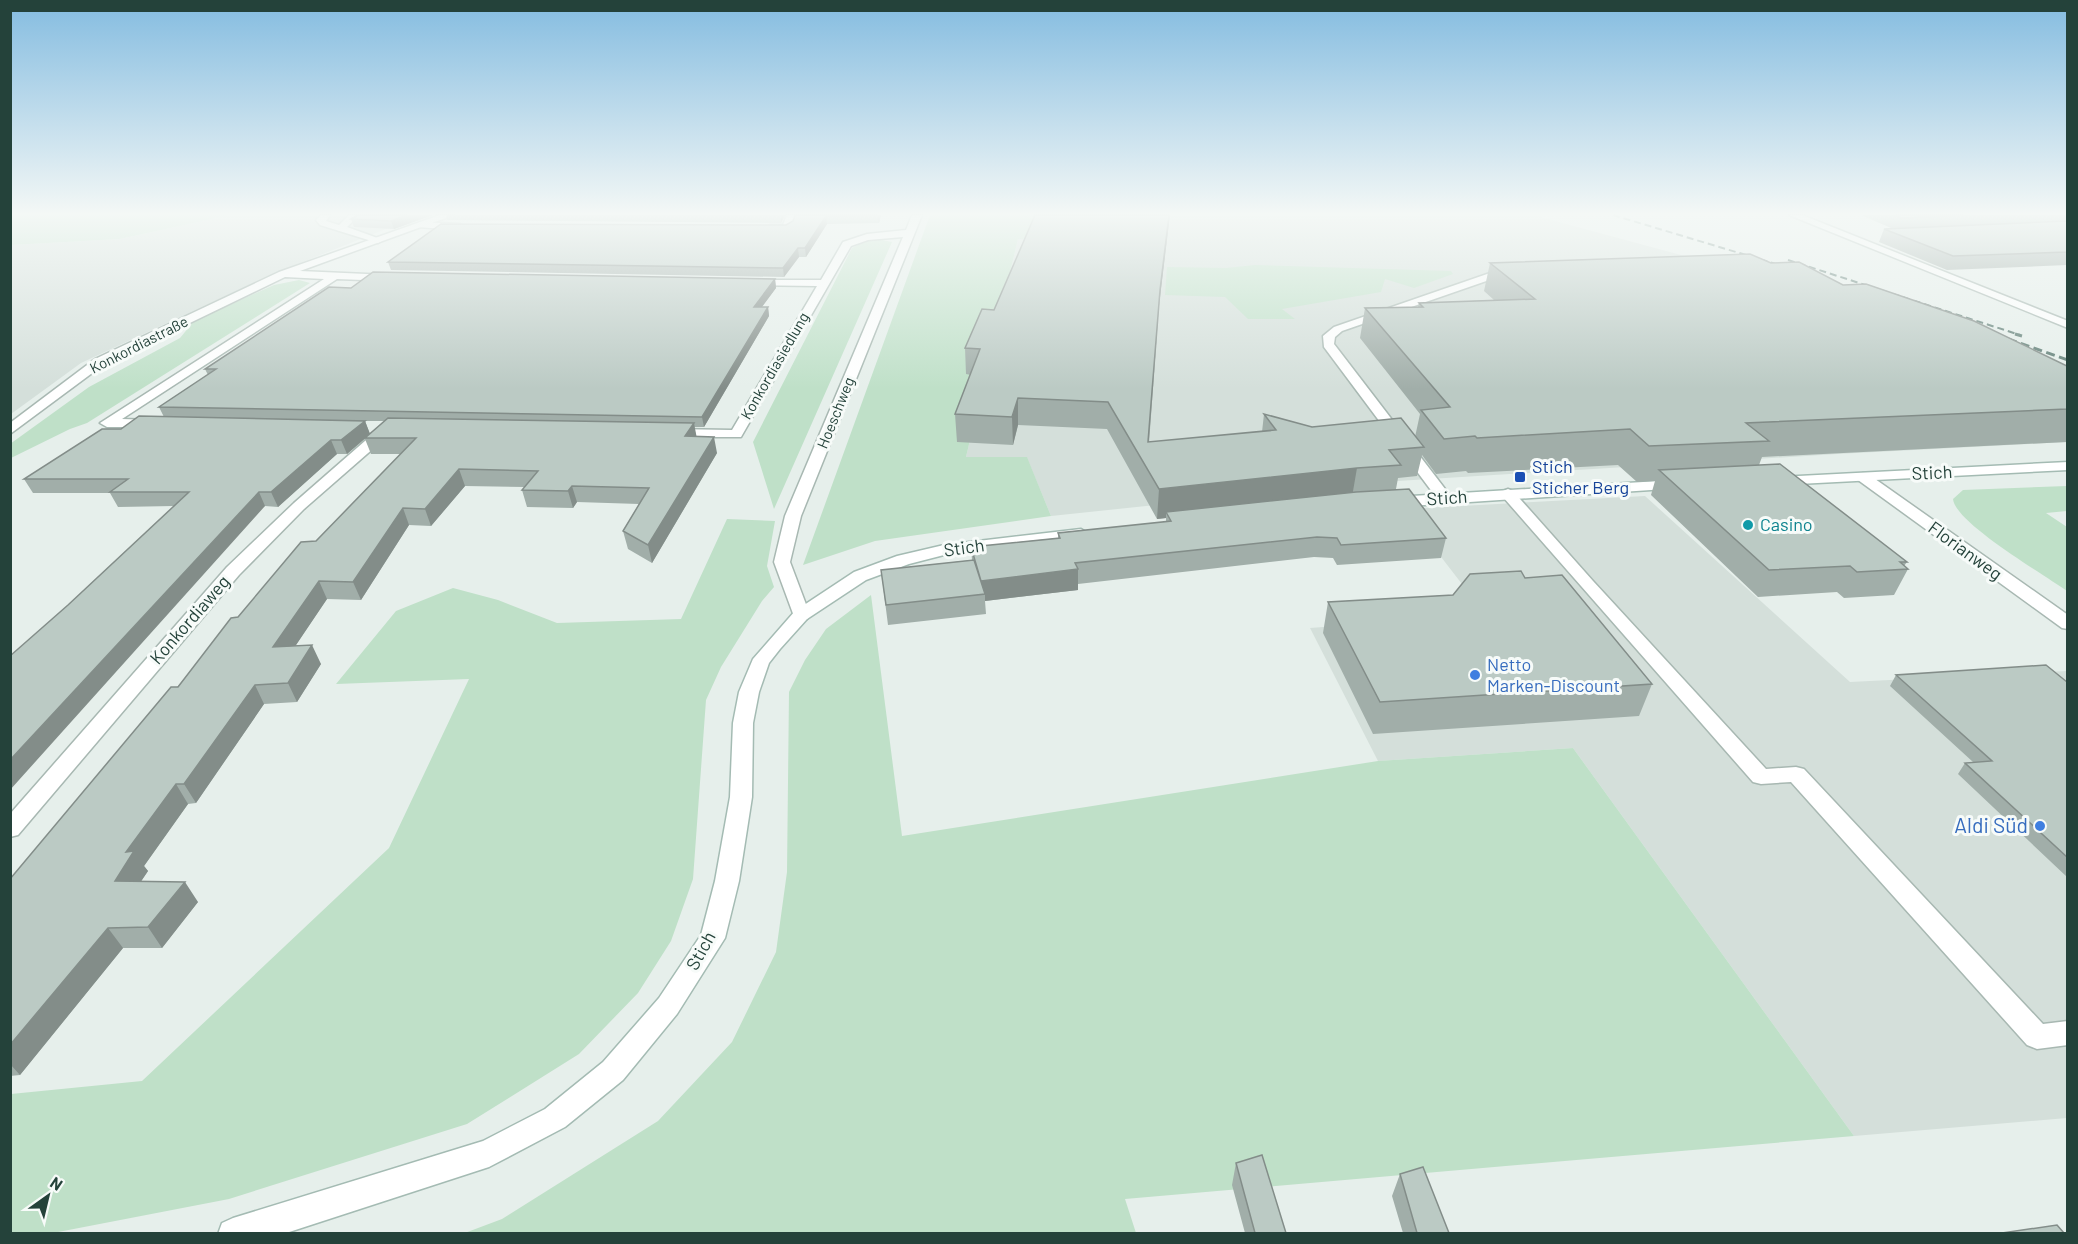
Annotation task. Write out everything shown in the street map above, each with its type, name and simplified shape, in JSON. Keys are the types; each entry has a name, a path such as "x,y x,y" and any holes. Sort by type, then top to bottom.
{"street":[{"name":"Konkordiastraße","path":"165,425 107,423 339,273"},
{"name":"Konkordiasiedlung","path":"655,433 736,434 829,273"},
{"name":"Hoeschweg","path":"801,615 782,562 793,516 893,273"},
{"path":"1934,273 2067,325"},
{"path":"283,274 405,278"},
{"name":"Konkordiastraße","path":"10,430 99,362 283,274"},
{"path":"1444,498 1328,344 1329,336 1338,329 1494,275 1518,275"},
{"name":"Konkordiasiedlung","path":"739,282 823,283"},
{"name":"Konkordiaweg","path":"10,829 232,571 299,506 393,429 364,429"},
{"name":"Stich","path":"1760,482 2067,466"},
{"name":"Florianweg","path":"1863,477 2067,624"},
{"name":"Stich","path":"1382,503 1691,485"},
{"path":"1508,494 1640,645 1761,777 1796,774 2037,1037 2067,1033"},
{"name":"Stich","path":"233,1233 489,1153 555,1118 614,1071 668,1006 712,938 727,881 741,797 743,723 748,692 760,663 773,645 801,615 860,576 903,560 944,550 1095,533"}],"shaded area":[{"path":"11,273 275,273 81,363 11,414"},
{"path":"1010,273 1748,273 2067,382 2067,442 1365,483 1051,516 1027,458 966,457"},
{"path":"1645,496 1850,682 2067,671 2067,1118 1854,1136 1573,748 1378,761 1310,628 1441,618 1472,597 1404,509"}],"green space":[{"path":"839,273 878,273 774,509 753,442"},
{"path":"909,273 1010,273 966,457 1027,457 1051,516 875,541 803,565"},
{"path":"1167,273 1453,274 1414,288 1385,279 1381,292 1282,309 1295,319 1248,319 1225,297 1165,295"},
{"path":"299,280 310,283 87,423 11,458 10,444 89,387 180,338 194,321 274,285"},
{"path":"2067,486 2067,511 2046,513 2067,527 2067,591 1984,534 1958,509 1953,499 1963,490"},
{"path":"727,519 775,521 767,566 774,587 762,601 721,667 706,700 693,879 671,941 638,993 579,1054 467,1124 229,1199 53,1233 11,1233 11,1094 142,1081 389,848 469,679 336,684 396,611 453,588 498,600 557,623 681,619"},
{"path":"871,595 902,836 1378,761 1573,748 1854,1136 1125,1199 1136,1233 462,1234 502,1219 658,1121 732,1042 776,952 787,872 789,692 805,660 826,629"}],"building":[{"path":"372,273 775,279 754,307 768,307 702,417 159,407 216,369 205,369 329,287 351,288"},
{"path":"1010,273 1162,273 1148,442 1276,430 1264,414 1312,427 1401,418 1424,447 1389,450 1401,465 1159,489 1108,402 1018,398 1012,417 955,414 980,349 965,348 982,309 994,310"},
{"path":"1503,273 1820,273 1843,285 1866,284 1974,321 2067,366 2067,409 1746,423 1769,441 1649,446 1630,429 1444,439 1421,410 1450,407 1365,308 1423,307 1419,303 1535,299"},
{"path":"139,416 365,421 341,440 331,440 271,492 259,492 10,760 10,656 189,492 110,492 128,479 24,479 102,429 121,429"},
{"path":"388,418 694,423 685,436 714,437 648,545 623,531 649,488 572,486 568,491 522,490 538,471 459,469 425,509 403,508 353,582 319,581 273,647 312,645 288,683 255,685 184,784 176,784 126,852 134,851 115,881 185,882 148,927 108,928 10,1045 10,879 171,687 178,687 231,618 238,617 301,542 316,541 416,438 365,438"},
{"path":"1780,464 1907,562 1900,562 1908,569 1857,572 1850,566 1769,570 1659,470"},
{"path":"1409,489 1446,538 1341,545 1337,538 1317,537 1075,563 1078,569 981,581 971,547 1060,538 1058,533 1171,521 1166,512 1356,492"},
{"path":"974,560 985,594 886,605 881,570"},
{"name":"Netto Marken-Discount","path":"1521,571 1525,578 1562,575 1652,684 1380,702 1328,602 1453,595 1470,574"},
{"name":"Aldi Süd","path":"2046,665 2067,682 2067,857 1965,763 1992,761 1896,675"},
{"path":"1262,1155 1286,1233 1255,1233 1236,1163"},
{"path":"1423,1167 1449,1233 1417,1233 1400,1174"},
{"path":"2057,1225 2064,1233 2002,1233"}],"railway":[{"path":"1828,273 2020,335"},
{"path":"2015,334 2022,336"},
{"path":"2008,339 2068,360"}],"place":[{"name":"Stich Sticher Berg","path":"1520,477"},
{"name":"Casino","path":"1748,525"},
{"name":"Netto Marken-Discount","path":"1475,675"},
{"name":"Aldi Süd","path":"2040,826"}]}
